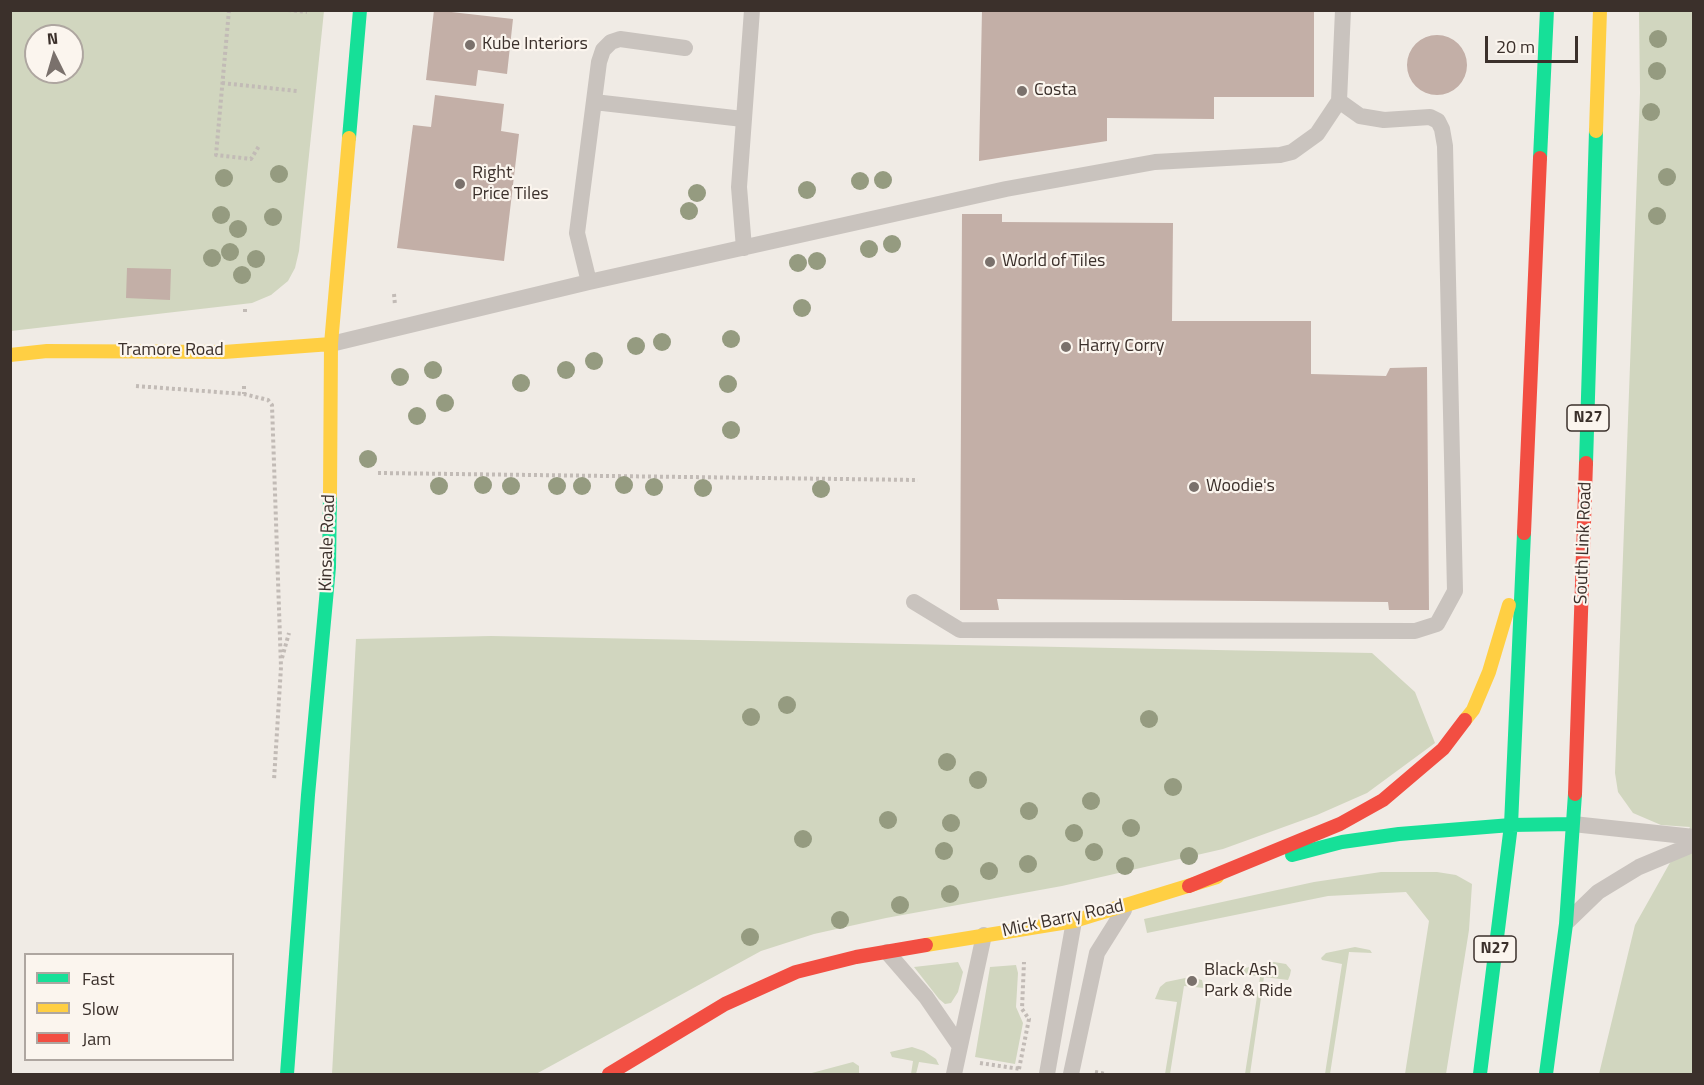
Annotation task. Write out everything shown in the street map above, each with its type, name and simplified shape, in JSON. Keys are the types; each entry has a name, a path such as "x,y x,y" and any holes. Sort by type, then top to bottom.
{"main road":[{"name":"Kinsale Road","path":"287,1074 308,795 329,567 331,344 360,10"},
{"name":"N27","path":"1480,1074 1511,825 1547,10"},
{"name":"South Link Road","path":"1546,1074 1566,924 1573,824 1600,10"},
{"name":"Tramore Road","path":"10,355 47,351 224,352 331,344"},
{"name":"N27","path":"1189,886 1340,824 1383,800 1443,749 1473,710 1489,672 1524,558"},
{"name":"Mick Barry Road","path":"609,1074 683,1027 760,987 825,964 1074,921 1126,907 1268,861 1342,842 1399,834 1511,825 1573,824"}],"lane":[{"path":"744,248 739,187 752,10"},
{"path":"331,344 589,282 1006,189 1118,167 1183,160 1280,155 1300,147 1317,134 1339,100 1343,10"},
{"path":"589,282 577,233 599,62 603,50 611,42 620,39 685,48"},
{"path":"914,602 960,630 1415,631 1437,624 1455,591 1445,146 1442,129 1438,121 1430,117 1384,120 1360,116 1339,100"},
{"path":"594,102 743,119"},
{"path":"1573,824 1694,837"},
{"path":"1566,924 1598,892 1639,867 1694,844"},
{"path":"1071,1074 1097,953 1117,917 1126,907"},
{"path":"1047,1074 1074,921"},
{"path":"954,1074 984,935"},
{"path":"887,952 926,997 959,1045"}],"path":[{"path":"229,10 216,155 251,159 259,146"},
{"path":"288,10 307,12"},
{"path":"222,83 297,91"},
{"path":"244,386 244,394 268,400 272,405 280,661 290,629"},
{"path":"272,405 279,405"},
{"path":"378,473 918,480"},
{"path":"1019,1069 1029,1019 1022,1008 1024,956"}],"green space":[{"path":"10,11 324,11 299,251 295,268 288,281 271,295 252,303 11,331"},
{"path":"1639,11 1693,11 1693,1074 1599,1074 1635,925 1690,827 1661,825 1633,813 1618,792 1615,773 1640,93"},
{"path":"491,636 1372,653 1415,692 1435,743 1367,793 1317,815 1223,849 1062,886 886,918 814,934 761,951 536,1074 332,1074 356,639"},
{"path":"1381,872 1437,872 1456,875 1472,884 1469,930 1446,1074 1405,1074 1429,921 1406,892 1328,896 1147,933 1144,919 1314,882"},
{"path":"1355,947 1370,950 1372,953 1349,952 1330,1074 1325,1074 1342,964 1321,958 1326,953"},
{"path":"958,962 963,972 958,992 951,1003 945,1004 914,967"},
{"path":"1274,962 1286,964 1291,970 1290,975 1288,980 1264,977 1250,1074 1245,1074 1260,977 1239,972 1240,969"},
{"path":"1016,965 1018,973 1016,1007 1023,1023 1015,1064 975,1057 990,967"},
{"path":"1190,977 1202,980 1204,988 1184,986 1170,1074 1165,1074 1177,1002 1155,999 1160,987 1166,982"},
{"path":"912,1047 936,1059 939,1065 919,1062 916,1074 911,1074 913,1061 892,1057 890,1052"},
{"path":"853,1062 859,1066 859,1074 808,1074"}],"building":[{"name":"Kube Interiors","path":"434,10 513,19 507,74 478,70 476,86 426,80"},
{"path":"982,10 1314,10 1314,97 1214,97 1214,119 1107,118 1107,141 979,161"},
{"path":"1437,35 1454,40 1462,48 1467,65 1462,82 1454,90 1437,95 1420,90 1412,82 1407,65 1412,48 1420,40"},
{"path":"435,95 504,104 501,131 519,134 504,261 397,248 413,125 431,127"},
{"name":"Woodie's","path":"962,214 1002,214 1002,222 1173,223 1172,321 1311,321 1311,374 1386,376 1390,368 1427,367 1429,610 1389,610 1388,602 997,599 999,610 960,610"},
{"path":"127,268 171,269 170,300 126,298"}],"traffic: fast":[{"path":"349,138 360,10"},
{"path":"1540,158 1547,10"},
{"path":"1586,463 1596,131"},
{"path":"287,1074 308,795 329,567 330,495"},
{"path":"1480,1074 1511,825 1524,533"},
{"path":"1546,1074 1566,924 1575,794"},
{"path":"1292,855 1342,842 1399,834 1511,825 1573,824"}],"traffic: slow":[{"path":"1596,131 1600,10"},
{"path":"330,495 331,344 349,138"},
{"path":"10,355 47,351 224,352 331,344"},
{"path":"1465,720 1473,710 1489,672 1509,605"},
{"path":"926,945 1074,921 1217,877"}],"traffic: jam":[{"path":"1524,533 1540,158"},
{"path":"1575,794 1586,463"},
{"path":"1189,886 1340,824 1383,800 1443,749 1465,720"},
{"path":"609,1074 725,1004 796,972 856,957 926,945"}],"place":[{"name":"Kube Interiors","path":"470,45"},
{"name":"Costa","path":"1022,91"},
{"name":"Right Price Tiles","path":"460,184"},
{"name":"World of Tiles","path":"990,262"},
{"name":"Harry Corry","path":"1066,347"},
{"name":"Woodie's","path":"1194,487"},
{"name":"Black Ash Park & Ride","path":"1192,981"}]}
